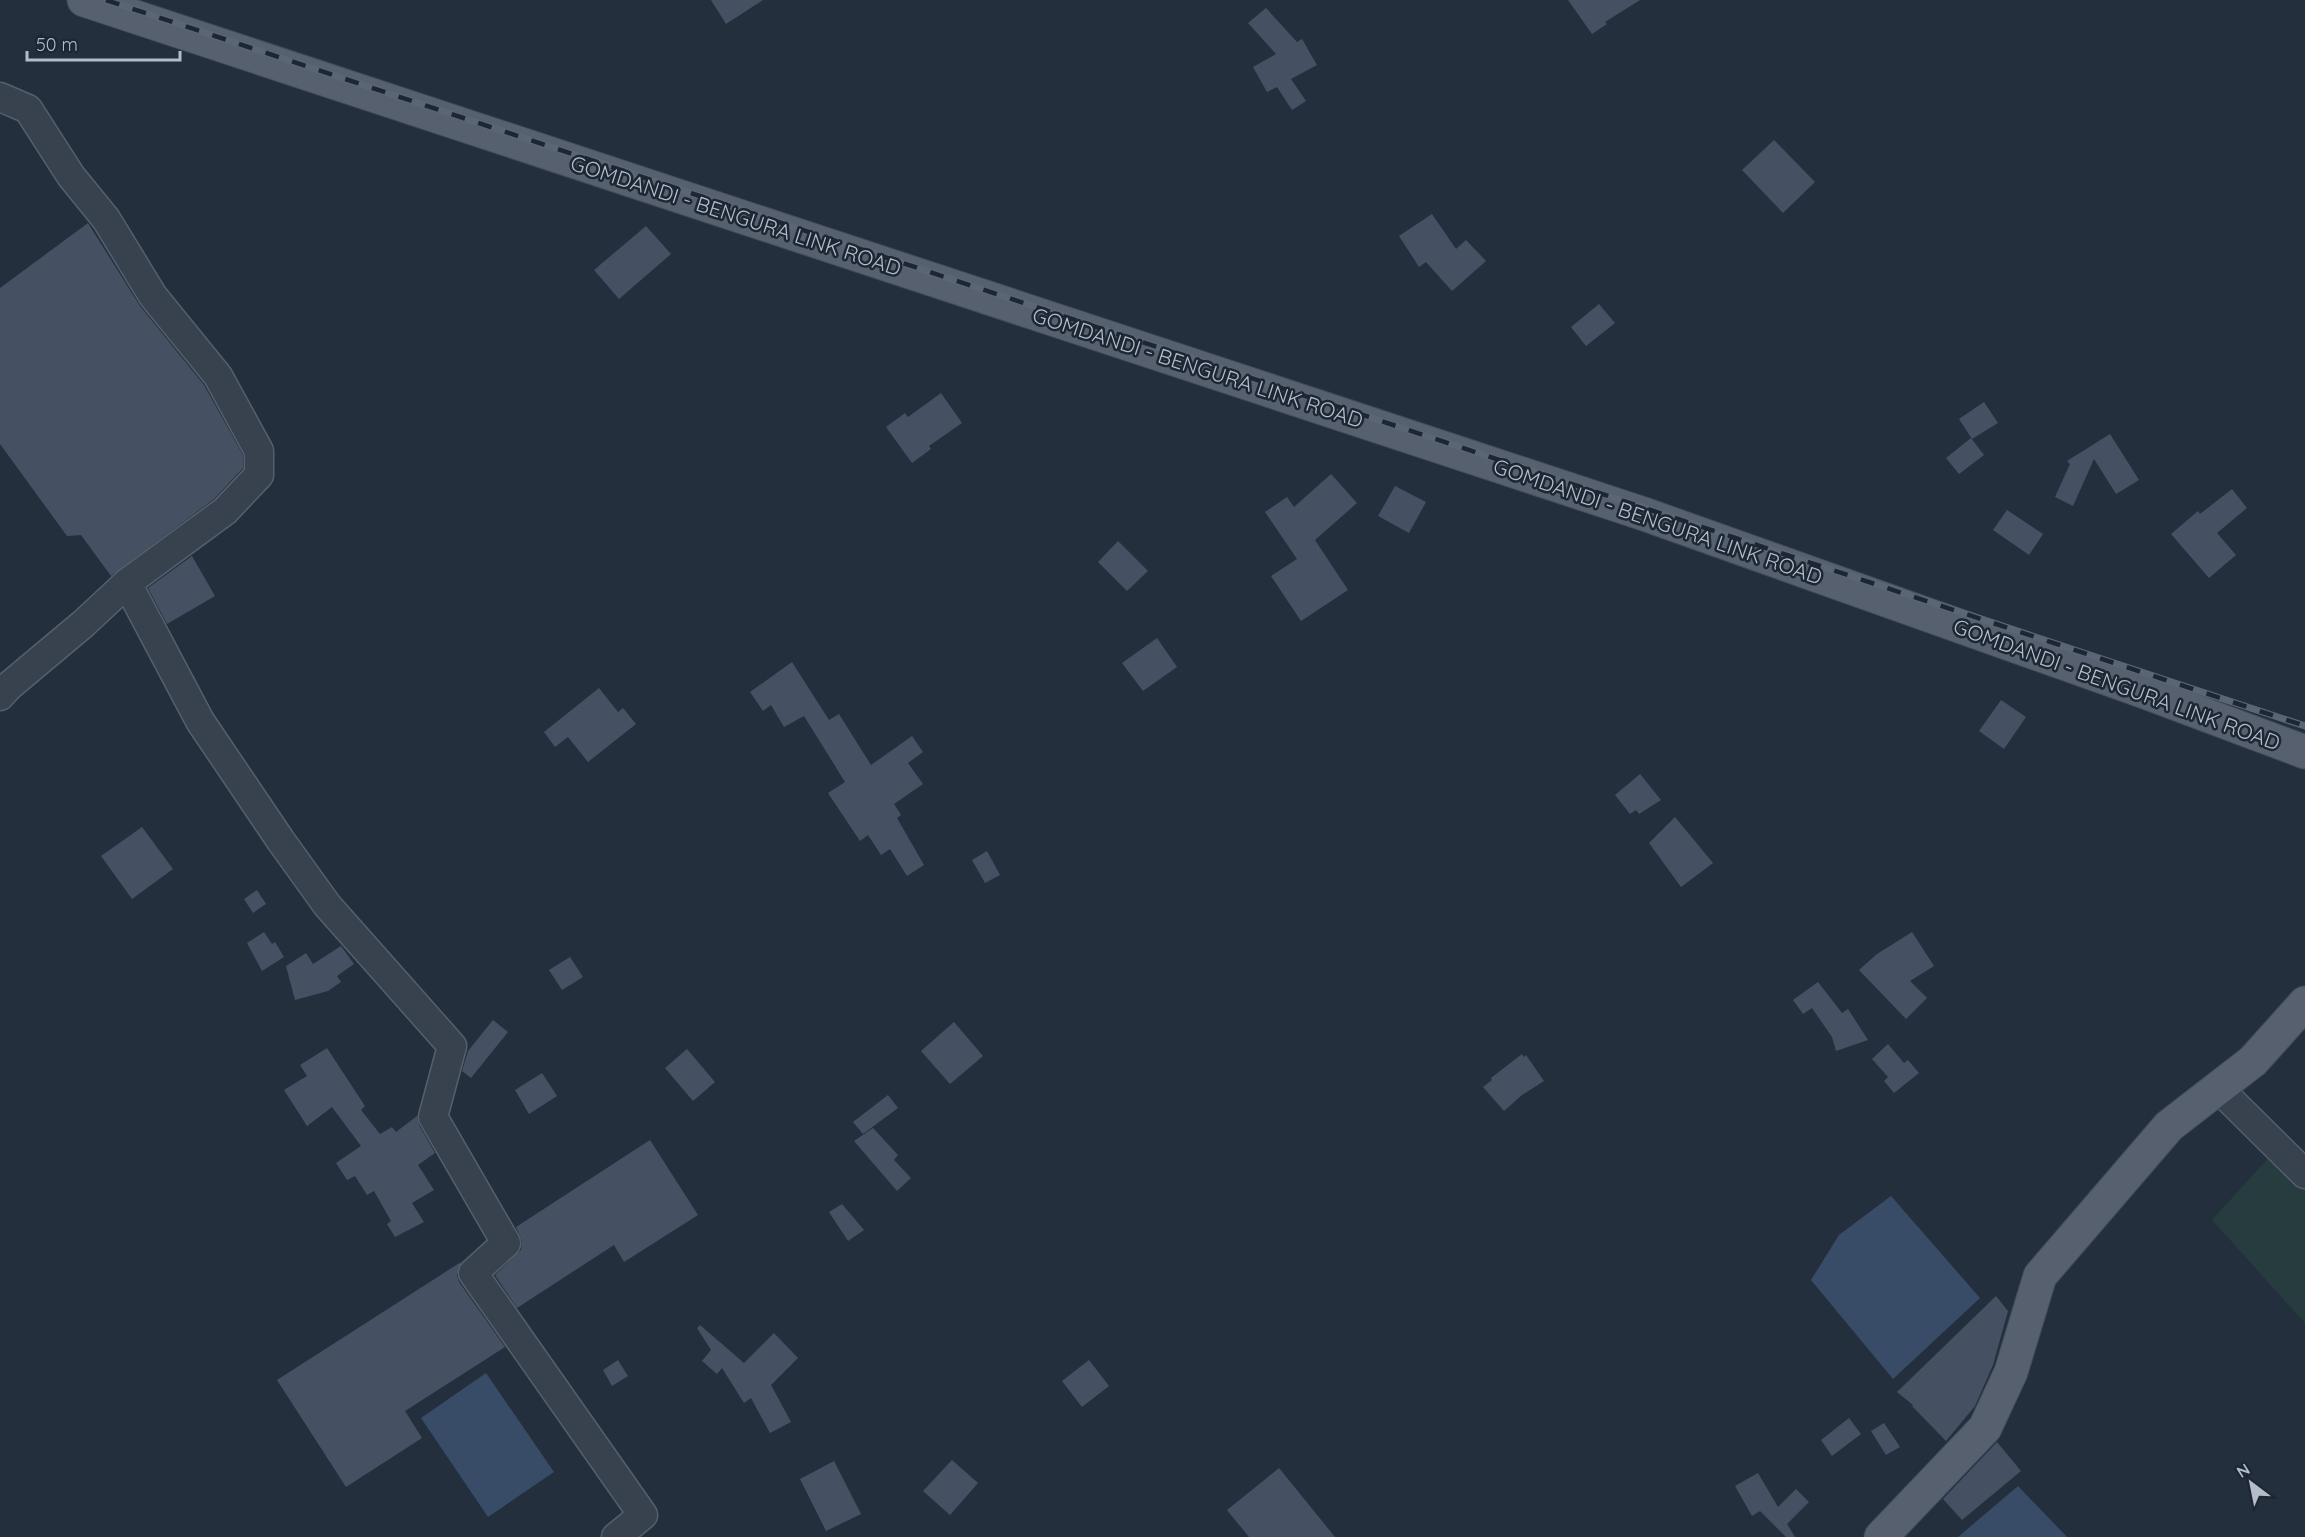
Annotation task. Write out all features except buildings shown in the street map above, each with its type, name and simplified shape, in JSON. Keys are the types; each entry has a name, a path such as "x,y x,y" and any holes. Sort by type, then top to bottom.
{"main road":[{"name":"GOMDANDI - BENGURA LINK ROAD","path":"84,0 1644,514 2142,691 2305,752"},
{"path":"1881,1537 1985,1428 2012,1372 2040,1276 2169,1126 2253,1061 2305,1003"}],"street":[{"path":"0,97 28,109 71,176 106,219 153,296 218,376 259,451 260,475 225,511 127,583 0,696"},
{"path":"127,583 200,721 281,841 327,905 452,1046 433,1117 506,1243 473,1273 643,1515 616,1537"},
{"path":"2218,1088 2305,1174"}],"green space":[{"path":"2272,1154 2305,1187 2305,1323 2212,1220"}],"water":[{"path":"1891,1196 1980,1298 1893,1379 1811,1280 1839,1235"},
{"path":"486,1373 554,1472 488,1517 421,1418"},
{"path":"2018,1486 2067,1537 1958,1537"}],"railway":[{"path":"106,0 2305,726"}]}
